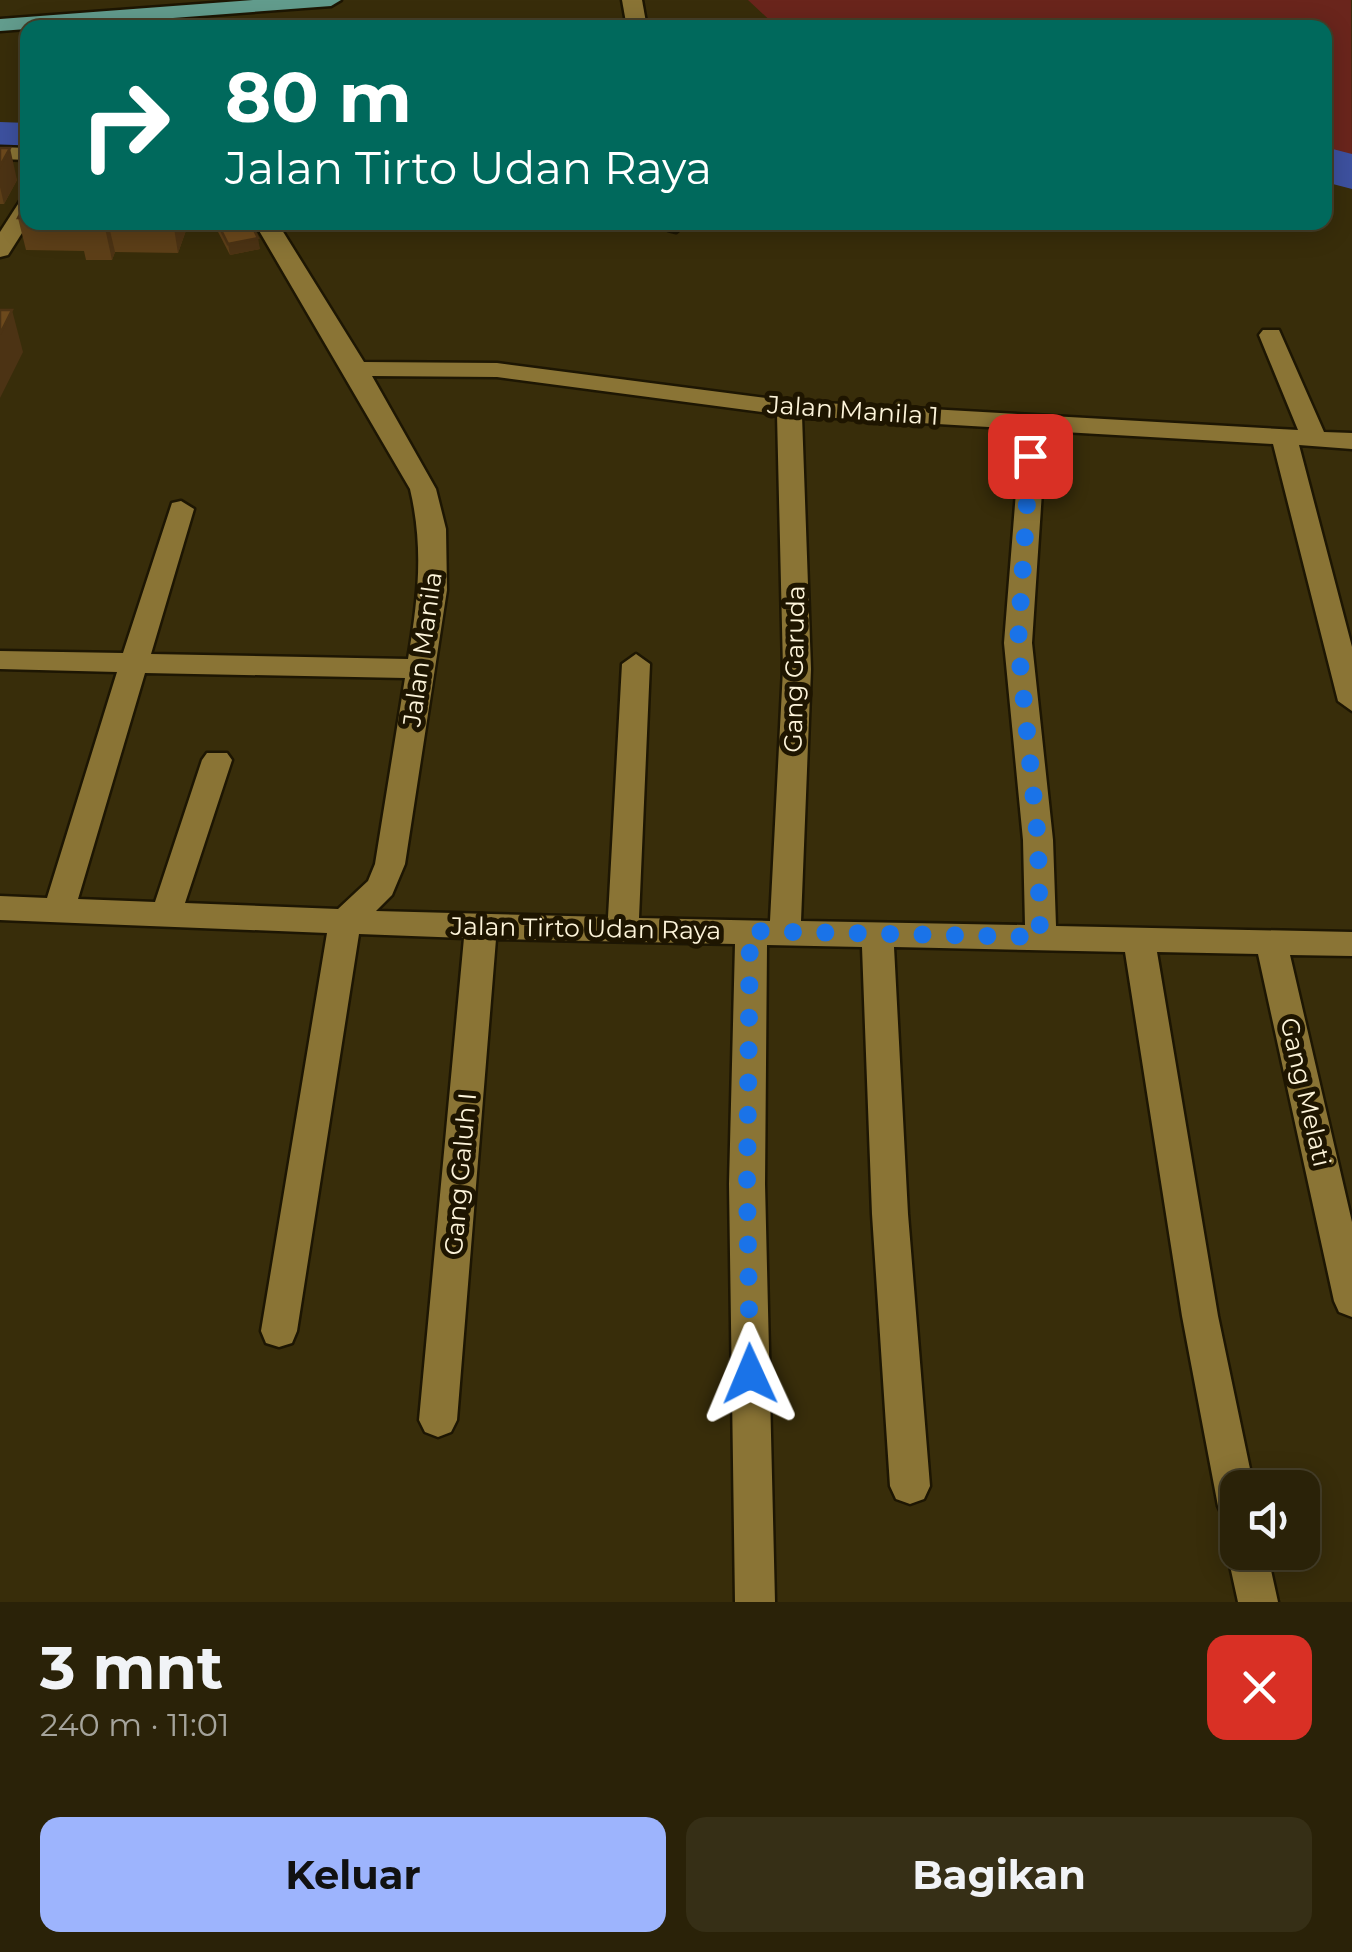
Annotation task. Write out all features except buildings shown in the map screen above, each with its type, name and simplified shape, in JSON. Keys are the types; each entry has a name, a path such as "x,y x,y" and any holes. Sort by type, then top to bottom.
{"main road":[{"path":"56,20 235,4 332,0"}],"street":[{"path":"0,250 20,219"},
{"name":"Jalan Manila","path":"270,230 356,369 424,489 430,510 433,590 390,864 381,887 345,922"},
{"path":"1272,336 1314,439"},
{"name":"Jalan Manila 1","path":"356,369 528,373 789,408 1352,442"},
{"name":"Gang Garuda","path":"754,1602 747,1184 768,931 797,669 789,408"},
{"path":"1034,420 1018,643 1038,840 1040,937"},
{"path":"1284,438 1343,621 1352,701"},
{"path":"58,910 182,509"},
{"path":"0,660 422,669"},
{"path":"623,930 636,664"},
{"path":"167,912 217,760"},
{"name":"Jalan Tirto Udan Raya","path":"0,908 481,928 1352,944"},
{"path":"280,1331 345,922"},
{"name":"Gang Galuh I","path":"438,1420 481,928"},
{"path":"877,934 890,1214 910,1486"},
{"path":"1139,940 1200,1316 1231,1470"},
{"name":"Gang Melati","path":"1271,942 1352,1301"},
{"path":"1251,1570 1258,1602"}],"shaded area":[{"path":"748,0 1351,0 1352,166 1332,163 1332,20 769,20"}],"waterway":[{"path":"0,138 20,139"},
{"path":"1332,166 1352,173"}],"route":[{"path":"750,1374 750,931 1040,937 1038,840 1018,643 1030,456"}]}
